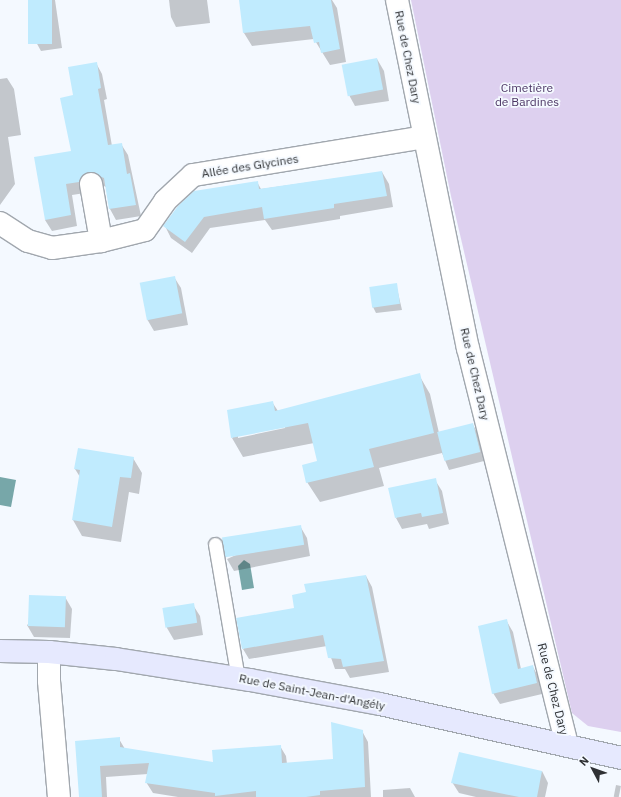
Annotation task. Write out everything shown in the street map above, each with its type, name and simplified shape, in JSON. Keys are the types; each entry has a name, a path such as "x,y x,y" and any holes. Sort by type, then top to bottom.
{"main road":[{"name":"Rue de Saint-Jean-d'Angély","path":"0,651 49,652 238,678 380,704 621,758"}],"street":[{"name":"Rue de Chez Dary","path":"396,0 468,348 567,746"},
{"name":"Allée des Glycines","path":"0,223 28,241 52,248 101,241 145,230 165,201 193,175 424,137"},
{"path":"92,184 101,241"},
{"path":"49,652 49,681 59,797"}],"lane":[{"path":"215,544 238,678"}],"green space":[{"name":"Cimetière de Bardines","path":"411,0 621,0 621,732 588,726 572,713 451,196"}],"water":[{"path":"0,477 16,480 11,507 0,505"},
{"path":"244,560 250,564 254,588 242,590 238,566"}],"building":[{"path":"28,0 52,0 52,44 28,44"},
{"path":"239,0 331,0 340,49 321,53 319,42 314,43 310,26 243,33"},
{"path":"377,58 383,89 348,96 342,65"},
{"path":"97,62 101,88 98,89 108,145 122,143 127,174 130,173 136,205 109,209 104,178 89,172 83,175 79,182 66,184 71,215 45,220 34,157 71,151 60,98 73,95 68,67"},
{"path":"382,171 387,196 334,204 334,208 264,219 262,207 204,217 185,242 163,226 178,206 194,191 258,181 259,189"},
{"path":"175,276 182,313 147,320 140,283"},
{"path":"397,283 400,304 372,308 369,287"},
{"path":"420,373 434,433 369,449 374,467 306,483 302,465 317,461 308,423 231,438 227,410 273,401 275,411"},
{"path":"473,423 480,452 444,461 437,432"},
{"path":"78,448 134,457 131,478 120,477 112,527 72,520 80,470 74,469"},
{"path":"436,478 443,513 422,517 421,513 395,518 388,488"},
{"path":"301,525 304,545 225,557 222,538"},
{"path":"366,575 384,661 343,667 341,659 328,658 323,635 242,649 236,618 294,608 292,595 306,592 304,584"},
{"path":"29,595 66,596 65,627 28,626"},
{"path":"194,603 197,623 166,628 162,608"},
{"path":"507,619 518,669 533,665 537,683 492,694 478,626"},
{"path":"331,722 363,730 365,787 320,791 320,795 306,797 256,797 256,791 215,796 215,793 145,783 149,763 100,766 102,797 79,797 75,741 120,737 120,747 213,762 212,750 281,745 282,763 333,759"},
{"path":"459,752 542,771 537,797 519,797 451,783"}]}
